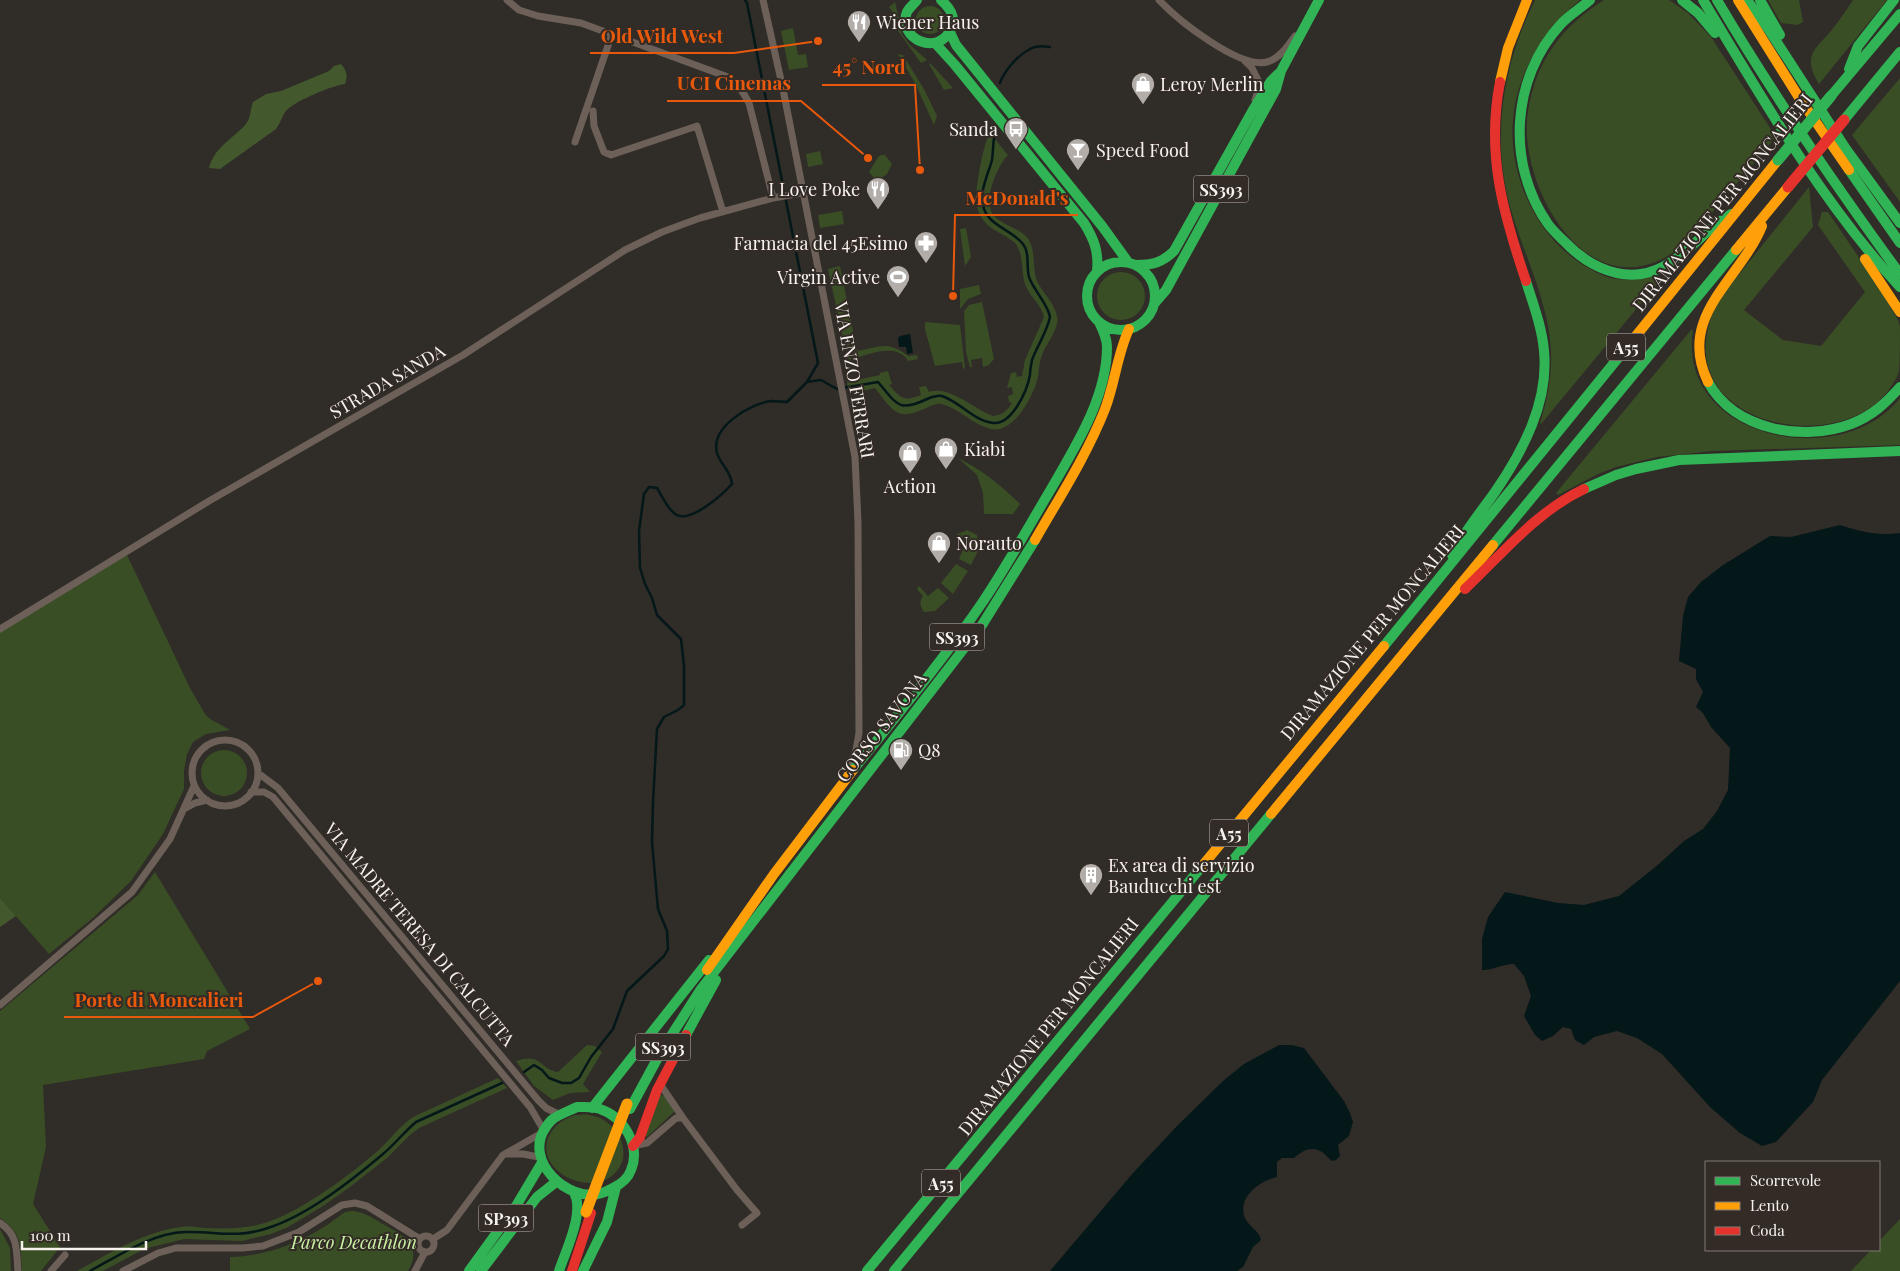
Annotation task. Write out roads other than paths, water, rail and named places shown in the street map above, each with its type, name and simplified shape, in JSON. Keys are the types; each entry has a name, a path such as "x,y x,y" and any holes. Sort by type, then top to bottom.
{"main road":[{"path":"909,3 905,19 910,34 918,41 929,44 941,41 950,32 952,16 950,9 941,0"},
{"name":"CORSO SAVONA","path":"746,922 982,625 1009,584 1094,433 1107,405 1121,347 1130,329 1141,324 1147,318 1154,304 1166,290 1276,89 1281,71 1319,0"},
{"path":"1444,573 1460,539 1503,479 1529,433 1536,416 1544,379 1543,337 1502,204 1494,150 1496,100 1500,77 1506,51 1527,0"},
{"path":"1590,0 1578,8 1554,30 1535,60 1523,92 1518,128 1522,165 1538,210 1567,246 1594,264 1618,273 1641,274 1670,262 1721,218 1736,212"},
{"path":"1682,0 1698,13 1738,61"},
{"path":"1703,0 1738,61 1795,149 1849,225 1900,288"},
{"path":"1717,0 1789,117 1900,274"},
{"path":"1738,0 1800,99 1900,243"},
{"path":"1747,0 1846,149 1896,215 1900,224"},
{"path":"1760,0 1774,22 1790,63"},
{"path":"1848,76 1858,46 1894,0"},
{"name":"DIRAMAZIONE PER MONCALIERI","path":"867,1271 1444,573 1778,160 1900,14"},
{"path":"950,32 956,45 1132,263 1146,272 1152,281 1155,292 1154,304"},
{"path":"935,43 1084,223 1095,240 1098,250 1097,270"},
{"name":"DIRAMAZIONE PER MONCALIERI","path":"895,1270 1900,52"},
{"path":"1871,87 1900,65"},
{"name":"CORSO SAVONA","path":"565,1271 629,1106 650,1059 844,782 972,617 1025,534 1073,450 1087,421 1102,378 1108,348 1106,336 1088,306 1088,287 1097,270 1106,264 1117,261 1154,265 1161,263 1174,251 1253,110 1271,81 1281,71"},
{"path":"1769,211 1752,248 1708,309 1700,329 1699,352 1701,364 1705,377 1716,395 1729,408 1758,423 1776,430 1806,432 1834,429 1860,420 1885,403 1900,387"},
{"path":"1849,225 1858,247 1900,312"},
{"path":"1099,322 1113,329 1130,329"},
{"path":"1443,606 1464,589 1524,530 1546,512 1595,482 1620,472 1679,460 1900,451"},
{"path":"633,1146 640,1137 660,1084 746,922"},
{"path":"592,1108 746,922"},
{"path":"577,1107 592,1108 601,1110 622,1123 630,1134 634,1161 631,1170 623,1182 607,1192 596,1195 573,1191 556,1182 548,1174 540,1161 538,1146 542,1131 550,1120 558,1114 577,1107"},
{"name":"SP393","path":"469,1271 492,1236 531,1186 540,1161"},
{"name":"SP393","path":"481,1271 526,1211 537,1198 556,1182"},
{"path":"583,1271 607,1222 616,1187"},
{"path":"559,1271 578,1212 579,1204 573,1191"},
{"name":"CORSO SAVONA","path":"572,1271 588,1212"}],"street":[{"path":"507,0 519,10 538,16 581,23 728,77 736,83 748,103 776,197"},
{"name":"VIA ENZO FERRARI","path":"763,0 775,49 843,393 856,475 858,741 844,782"},
{"path":"1159,0 1176,16 1208,40 1244,61 1252,68 1260,84 1253,110"},
{"path":"1244,61 1269,62 1278,56 1306,22"},
{"path":"575,142 612,34"},
{"path":"594,111 594,126 604,152 612,155 697,126 723,212"},
{"name":"STRADA SANDA","path":"0,629 209,501 463,355 625,250 662,232 723,212 776,197 802,193"},
{"path":"223,740 243,746 251,753 258,773 256,783 251,792 246,798 234,805 215,804 206,800 194,786 192,776 193,765 197,755 213,742 223,740"},
{"name":"VIA MADRE TERESA DI CALCUTTA","path":"258,773 278,788 538,1100 546,1108 558,1114"},
{"path":"0,1005 132,892 170,839 194,786"},
{"name":"VIA MADRE TERESA DI CALCUTTA","path":"251,792 264,792 273,797 530,1107 542,1131"},
{"path":"184,809 206,800"},
{"path":"660,1084 737,1190 757,1213 742,1225"},
{"path":"633,1146 647,1143 676,1118 683,1118"},
{"path":"433,1238 447,1230 503,1155 528,1142 542,1131"},
{"path":"503,1155 523,1154 540,1161"},
{"path":"122,1271 158,1253 176,1248 242,1248 263,1246 299,1232 342,1206 355,1203 367,1206 420,1238"},
{"path":"0,1223 9,1229 15,1239 18,1271"},
{"path":"426,1235 433,1238 434,1248 431,1251 425,1252 420,1249 418,1245 420,1238 426,1235"},
{"path":"415,1271 425,1252"},
{"path":"51,1271 65,1255"}],"waterway":[{"path":"745,0 818,363 807,382"},
{"path":"1000,83 1016,59 1025,52 1037,46 1050,47"},
{"path":"524,1072 534,1065 549,1078 562,1083 571,1083 579,1078 591,1057 613,1029 627,991 664,956 668,949 667,931 658,909 652,842 657,729 664,717 684,705 684,666 681,639 657,615 640,568 639,531 644,494 649,487 657,488 670,509 675,514 681,516 689,515 705,507 732,484 730,475 717,453 716,443 725,426 743,412 762,403 771,401 787,402 807,382 821,380 837,389 878,382 894,401 904,406 935,396 942,396 986,422 1000,422 1012,413 1026,390 1032,360 1050,317 1047,307 1029,277 1027,255 1023,244 991,220 982,203 983,190 992,160 994,138"},
{"path":"90,1271 136,1246 160,1236 185,1232 246,1233 283,1222 314,1206 343,1186 383,1154 416,1122 502,1083"}],"place":[{"name":"Old Wild West","path":"818,41"},
{"name":"Wiener Haus","path":"859,43"},
{"name":"Leroy Merlin","path":"1143,105"},
{"name":"Sanda","path":"1016,150"},
{"name":"UCI Cinemas","path":"868,158"},
{"name":"45° Nord","path":"920,170"},
{"name":"Speed Food","path":"1078,171"},
{"name":"I Love Poke","path":"878,210"},
{"name":"Farmacia del 45Esimo","path":"926,264"},
{"name":"McDonald's","path":"953,296"},
{"name":"Virgin Active","path":"898,298"},
{"name":"Kiabi","path":"946,470"},
{"name":"Action","path":"910,474"},
{"name":"Norauto","path":"939,564"},
{"name":"Q8","path":"901,771"},
{"name":"Ex area di servizio Bauducchi est","path":"1091,896"},
{"name":"Porte di Moncalieri","path":"318,981"}],"park label":[{"name":"Parco Decathlon","path":"354,1242"}]}
